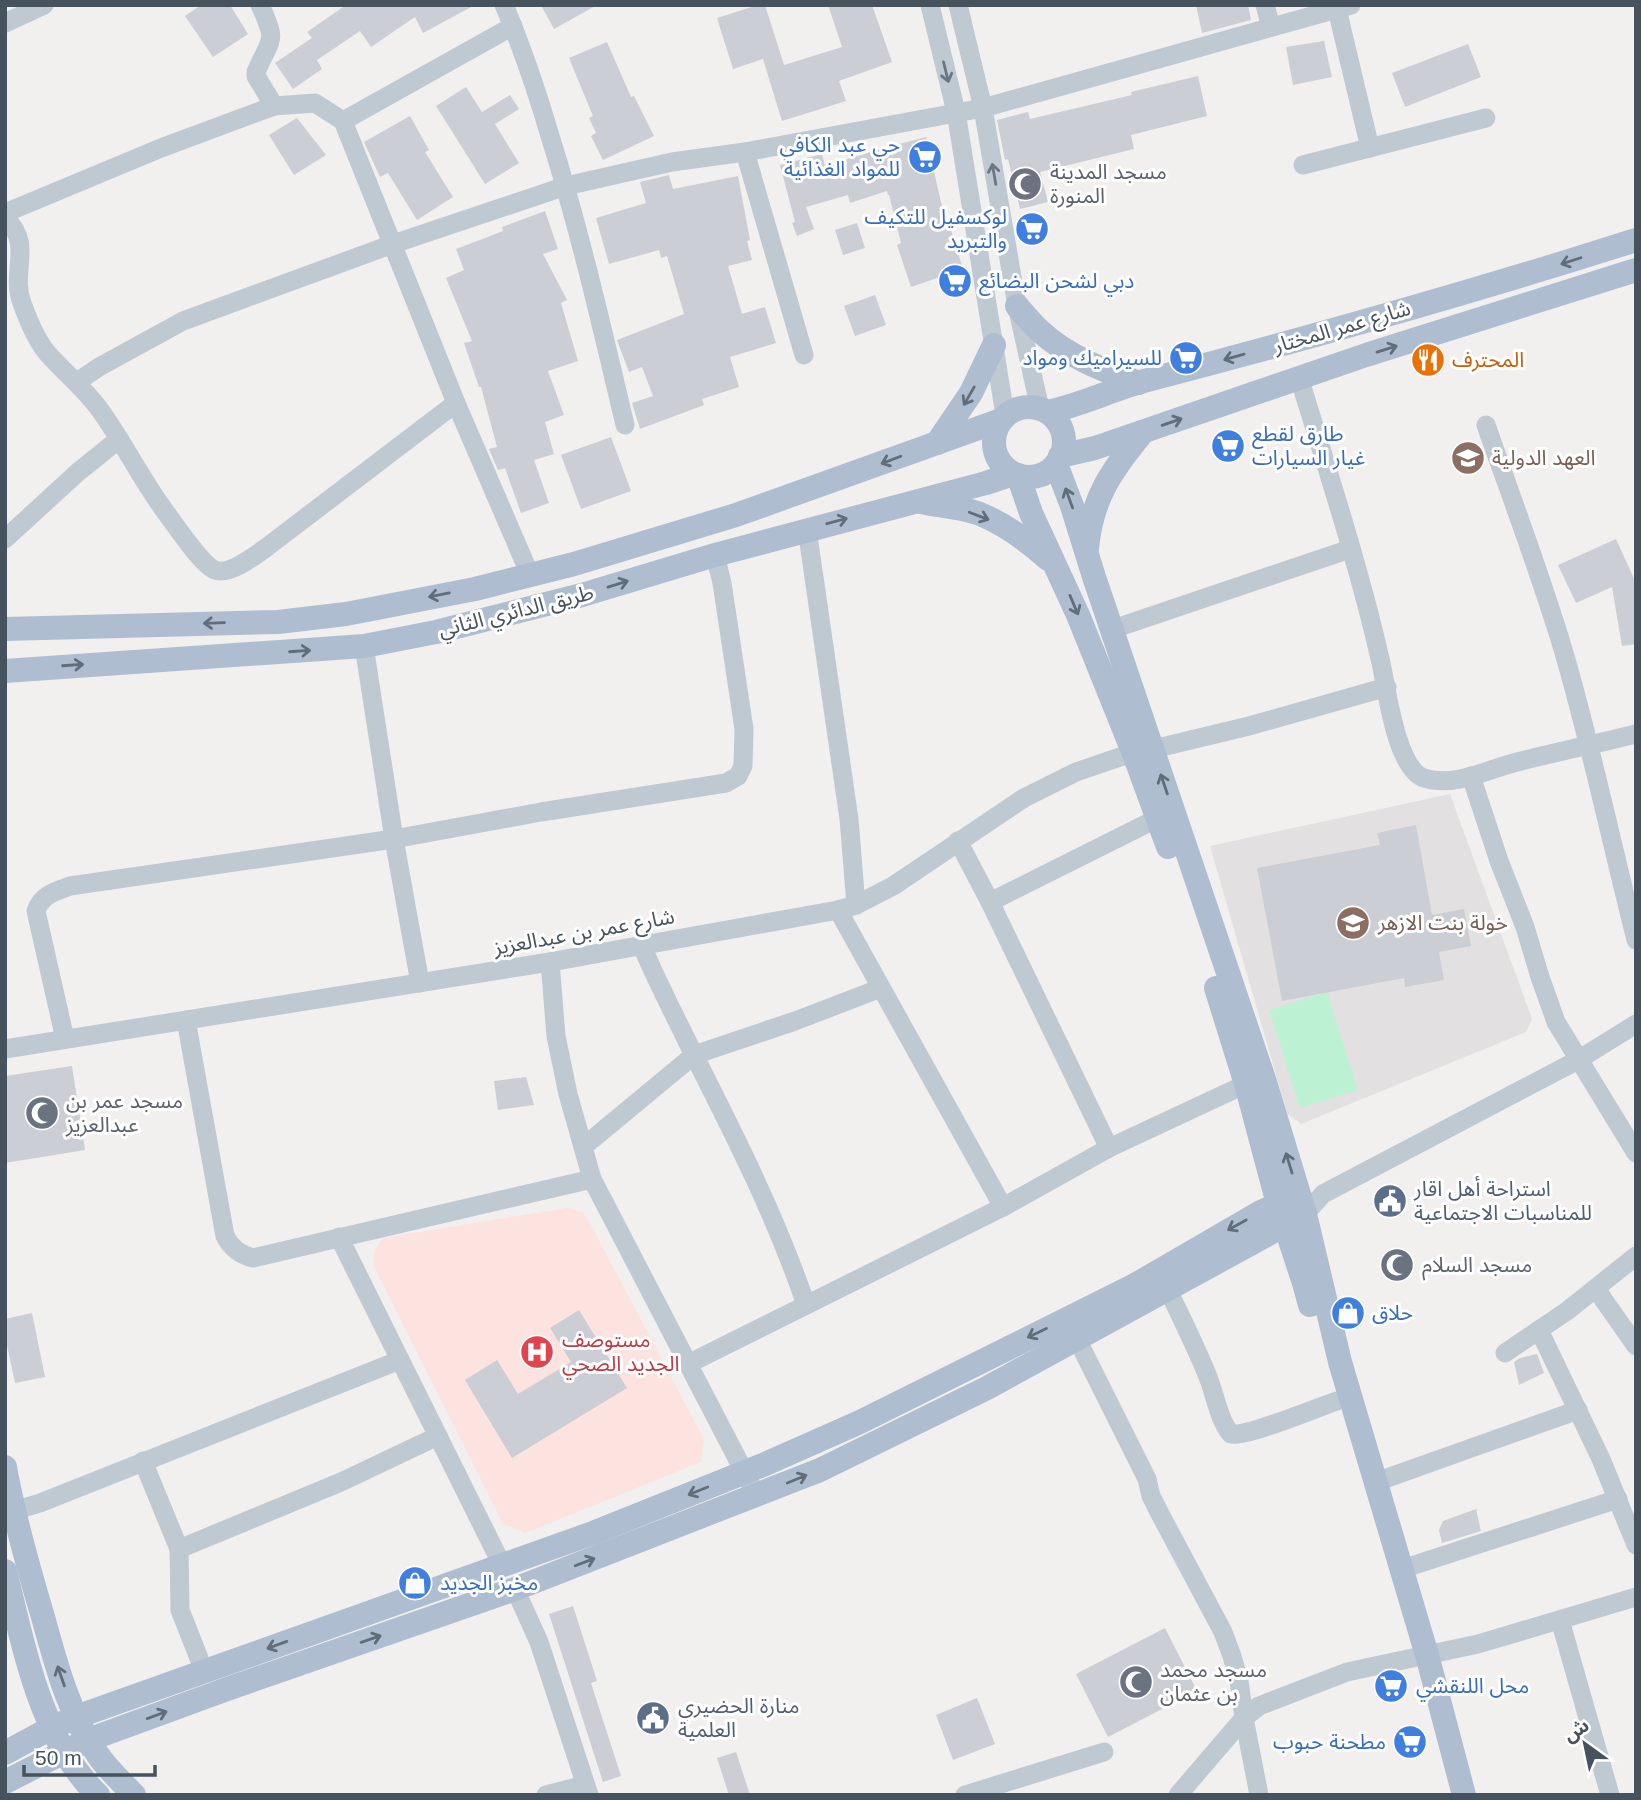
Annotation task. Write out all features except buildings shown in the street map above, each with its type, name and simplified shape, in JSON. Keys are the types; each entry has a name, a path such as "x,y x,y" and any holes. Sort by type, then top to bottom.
{"main road":[{"name":"شارع عمر المختار","path":"1044,411 1554,266 1636,240"},
{"name":"شارع عمر المختار","path":"1058,460 1299,377 1636,270"},
{"path":"1017,306 1038,330 1072,355 1100,369 1139,383"},
{"path":"937,443 971,393 994,345"},
{"path":"1021,407 1044,411 1057,422 1063,435 1063,450 1048,471 1028,477 1016,474 1001,464 995,453 993,442 996,430 1003,418 1021,407"},
{"name":"طريق الدائري الثاني","path":"5,629 278,622 346,614 475,589 574,564 736,515 1003,418"},
{"path":"1087,556 1088,537 1099,498 1115,467 1144,431"},
{"path":"1058,460 1087,556 1113,629 1158,818 1246,1084 1292,1209 1402,1569 1448,1795"},
{"path":"1016,474 1031,513 1143,751 1264,1079 1292,1209 1304,1283 1337,1401 1464,1795"},
{"name":"طريق الدائري الثاني","path":"5,671 364,646 436,632 582,595 807,529 1016,474"},
{"path":"913,501 979,513 1012,531 1057,567"},
{"path":"475,589 482,621"},
{"path":"5,1782 88,1740 515,1589 820,1470 987,1388 1168,1290 1292,1209"},
{"path":"5,1753 76,1717 593,1533 763,1465 860,1422 1135,1285 1213,1239 1292,1209"},
{"path":"5,1467 13,1511 52,1649 76,1717 99,1757 134,1795"},
{"path":"5,1571 27,1657 51,1728 75,1769 98,1795"}],"street":[{"path":"5,23 44,5"},
{"path":"260,5 272,34 271,43 260,62 256,76 274,106"},
{"path":"504,5 566,186 625,425"},
{"path":"930,5 956,112 994,345 1003,418"},
{"path":"957,5 983,108 1017,306 1044,411"},
{"path":"1265,5 1271,27"},
{"path":"77,382 107,362 183,321 393,244 566,186 672,162 746,152 983,108 1344,7 1370,148"},
{"path":"343,121 513,26"},
{"path":"456,403 243,564 223,572 213,570 198,555 156,500 102,412 40,344 21,302 18,287 18,233 5,216 161,148 274,106 315,103 343,121 456,403 530,575"},
{"path":"1303,164 1486,118"},
{"path":"746,152 804,355"},
{"path":"1299,377 1369,610 1400,745 1413,770 1421,777 1448,780 1636,734"},
{"path":"1486,425 1545,592 1589,746 1636,940"},
{"path":"5,539 118,439"},
{"path":"807,529 849,819 847,908 881,988 1003,1207"},
{"path":"1113,629 1350,549"},
{"path":"65,1040 36,911 37,905 46,896 71,886 394,839 734,780 741,773 743,766 744,729 722,583 715,555"},
{"path":"364,646 420,983"},
{"name":"شارع عمر بن عبدالعزيز","path":"5,1049 550,962 847,908 893,886 1024,797 1086,768 1387,687"},
{"path":"1471,776 1556,1022 1636,1153"},
{"path":"990,902 1158,818"},
{"path":"958,841 1109,1149"},
{"path":"642,946 665,999 779,1231 806,1305"},
{"path":"550,962 556,1036 568,1094 592,1179 757,1496"},
{"path":"583,1147 694,1055 881,988"},
{"path":"186,1020 225,1236 229,1244 243,1255 253,1258 592,1179"},
{"path":"1292,1209 1578,1060 1636,1024"},
{"path":"688,1364 1003,1207 1109,1149 1246,1084"},
{"path":"339,1237 502,1565"},
{"path":"1505,1353 1596,1289 1636,1256"},
{"path":"1596,1289 1636,1346"},
{"path":"1168,1290 1194,1344 1223,1422 1231,1434 1259,1428 1337,1401"},
{"path":"1539,1331 1578,1410 1636,1545"},
{"path":"1077,1339 1147,1479 1159,1512 1223,1632 1239,1681 1259,1795"},
{"path":"13,1511 40,1503 400,1360"},
{"path":"1376,1482 1578,1410"},
{"path":"179,1549 341,1482 438,1436"},
{"path":"143,1461 179,1549 180,1610 204,1671"},
{"path":"1402,1569 1618,1499"},
{"path":"515,1589 539,1642 587,1790 546,1795"},
{"path":"1178,1795 1244,1718 1259,1706 1347,1672 1478,1644 1636,1597"},
{"path":"1560,1620 1610,1795"},
{"path":"965,1795 1104,1752"}],"shaded area":[{"path":"1450,794 1532,1019 1526,1032 1301,1124 1287,1113 1210,846"},
{"name":"مستوصف الجديد الصحي","path":"567,1208 583,1212 592,1227 704,1439 701,1462 525,1533 503,1524 373,1265 374,1251 383,1238"}],"green space":[{"path":"1327,992 1358,1090 1300,1108 1269,1010"}],"place":[{"name":"حي عبد الكافي للمواد الغذائية","path":"925,157"},
{"name":"مسجد المدينة المنورة","path":"1025,184"},
{"name":"لوكسفيل للتكيف والتبريد","path":"1032,229"},
{"name":"دبي لشحن البضائع","path":"955,281"},
{"name":"للسيراميك ومواد","path":"1186,358"},
{"name":"المحترف","path":"1428,360"},
{"name":"طارق لقطع غيار السيارات","path":"1228,446"},
{"name":"العهد الدولية","path":"1468,458"},
{"name":"خولة بنت الازهر","path":"1353,923"},
{"name":"مسجد عمر بن عبدالعزيز","path":"42,1113"},
{"name":"استراحة أهل اقار للمناسبات الاجتماعية","path":"1390,1201"},
{"name":"مسجد السلام","path":"1397,1265"},
{"name":"حلاق","path":"1348,1313"},
{"name":"مستوصف الجديد الصحي","path":"537,1352"},
{"name":"مخبز الجديد","path":"415,1583"},
{"name":"مسجد محمد بن عثمان","path":"1136,1682"},
{"name":"محل اللنقشي","path":"1391,1686"},
{"name":"منارة الحضيري العلمية","path":"653,1718"},
{"name":"مطحنة حبوب","path":"1410,1742"}]}
